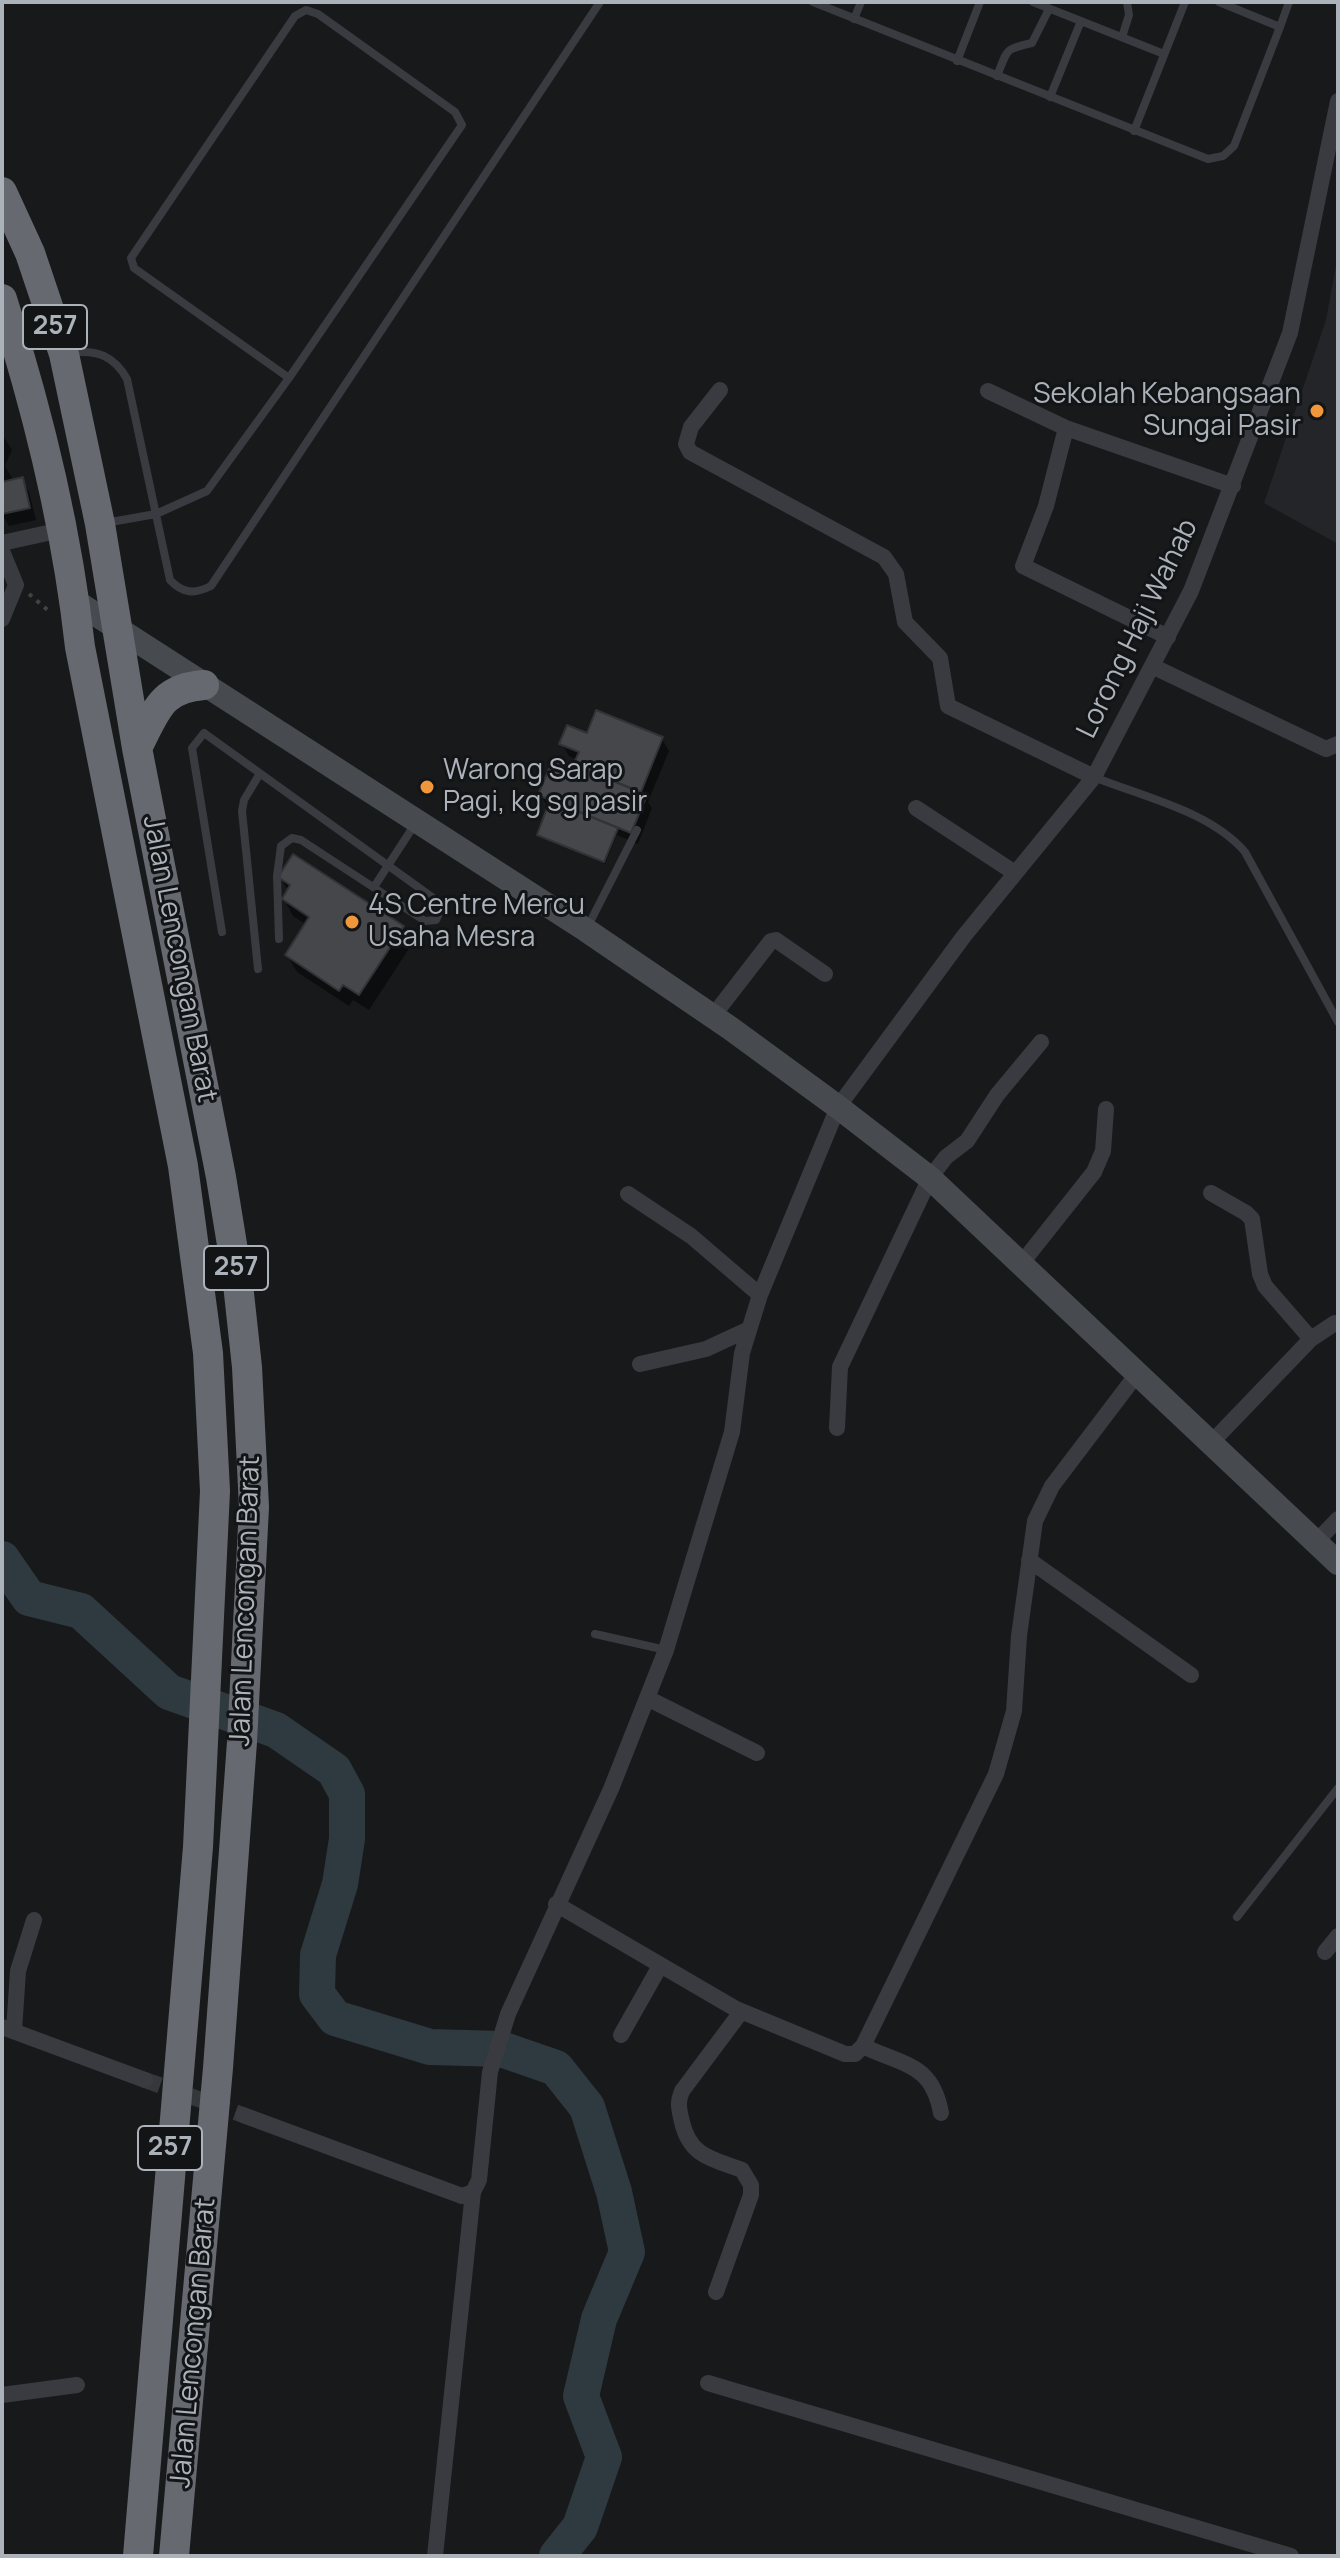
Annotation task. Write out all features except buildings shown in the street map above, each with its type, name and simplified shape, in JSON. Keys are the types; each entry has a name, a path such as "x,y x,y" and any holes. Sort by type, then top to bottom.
{"highway":[{"name":"Jalan Lencongan Barat","path":"2,192 30,253 64,354 100,524 137,748 237,1275 247,1367 254,1507 242,1742 218,2068 174,2556"},
{"name":"Jalan Lencongan Barat","path":"2,299 24,372 75,601 80,647 183,1166 208,1353 215,1491 205,1740 138,2556"},
{"path":"137,748 168,695 182,686 204,685"}],"main road":[{"path":"75,601 586,930 713,1016 838,1107 930,1178 1338,1563"}],"street":[{"name":"Lorong Haji Wahab","path":"435,2556 473,2192 479,2180 490,2072 508,2014 611,1789 666,1650 732,1432 747,1330 838,1107 964,936 1094,777 1154,667 1208,553 1290,333 1338,101"},
{"path":"720,390 691,427 686,444 690,452 884,557 896,574 905,622 940,658 948,706 1094,777"},
{"path":"988,391 1066,428 1233,486"},
{"path":"1066,428 1046,506 1023,566 1168,637"},
{"path":"2,543 61,530"},
{"path":"2,551 16,585 2,619"},
{"path":"1154,667 1326,749 1338,744"},
{"path":"916,808 1015,873"},
{"path":"713,1016 771,941 776,940 825,974"},
{"path":"837,1428 840,1367 930,1178 946,1157 967,1141 997,1095 1041,1042"},
{"path":"1021,1264 1099,1162 1106,1109"},
{"path":"1211,1193 1252,1219 1260,1274 1265,1286 1311,1339"},
{"path":"628,1194 691,1236 760,1295"},
{"path":"1210,1444 1311,1339 1335,1323"},
{"path":"640,1364 706,1349 747,1330"},
{"path":"556,1904 741,2012 845,2054 855,2054 863,2046 996,1774 1008,1739 1035,1521 1052,1486 1137,1374"},
{"path":"1316,1542 1338,1519"},
{"path":"1029,1560 1191,1675"},
{"path":"647,1698 757,1753"},
{"path":"34,1920 18,1971 8,2029 145,2080"},
{"path":"1325,1952 1338,1936"},
{"path":"621,2035 660,1966"},
{"path":"716,2292 751,2195 751,2185 742,2170 714,2163 700,2155 685,2137 678,2106 682,2091 741,2012"},
{"path":"863,2046 925,2074 938,2095 941,2113"},
{"path":"243,2115 462,2196 473,2192"},
{"path":"708,2383 1291,2556"},
{"path":"2,2395 77,2385"}],"lane":[{"path":"64,354 99,353 117,362 127,379 170,580 187,592 199,592 211,586 600,2"},
{"path":"813,2 1208,159 1223,156 1234,146 1289,2"},
{"path":"854,19 861,2"},
{"path":"957,61 980,2"},
{"path":"1033,2 1164,54"},
{"path":"1122,37 1129,15 1127,2"},
{"path":"1134,131 1185,2"},
{"path":"1219,2 1280,27"},
{"path":"997,76 1007,50 1015,44 1032,43 1049,9"},
{"path":"100,524 156,514 207,491 289,378 462,125 455,112 318,14 306,10 295,16 131,258 134,268 289,378"},
{"path":"1050,97 1081,21"},
{"path":"222,932 192,748 195,740 204,733 214,737 259,775 443,905 436,920 425,921 301,840 288,839 281,846 277,865 279,939"},
{"path":"258,969 242,811 244,800 259,775"},
{"path":"1094,777 1207,822 1234,839 1245,852 1338,1022"},
{"path":"374,887 416,821"},
{"path":"586,930 637,830"},
{"path":"595,1634 666,1650"},
{"path":"1237,1917 1338,1788"}],"shaded area":[{"name":"Sekolah Kebangsaan Sungai Pasir","path":"1338,254 1338,544 1264,503 1326,320"}],"waterway":[{"path":"2,1559 29,1598 81,1611 169,1692 276,1730 334,1770 347,1794 347,1839 340,1884 318,1955 317,1994 335,2018 430,2047 501,2049 556,2068 587,2107 614,2192 627,2252 599,2319 581,2396 604,2457 580,2527 557,2556"}],"tunnel":[{"path":"145,2080 243,2115"}],"place":[{"name":"Sekolah Kebangsaan Sungai Pasir","path":"1317,411"},
{"name":"Warong Sarap Pagi, kg sg pasir","path":"427,787"},
{"name":"4S Centre Mercu Usaha Mesra","path":"352,922"}]}
